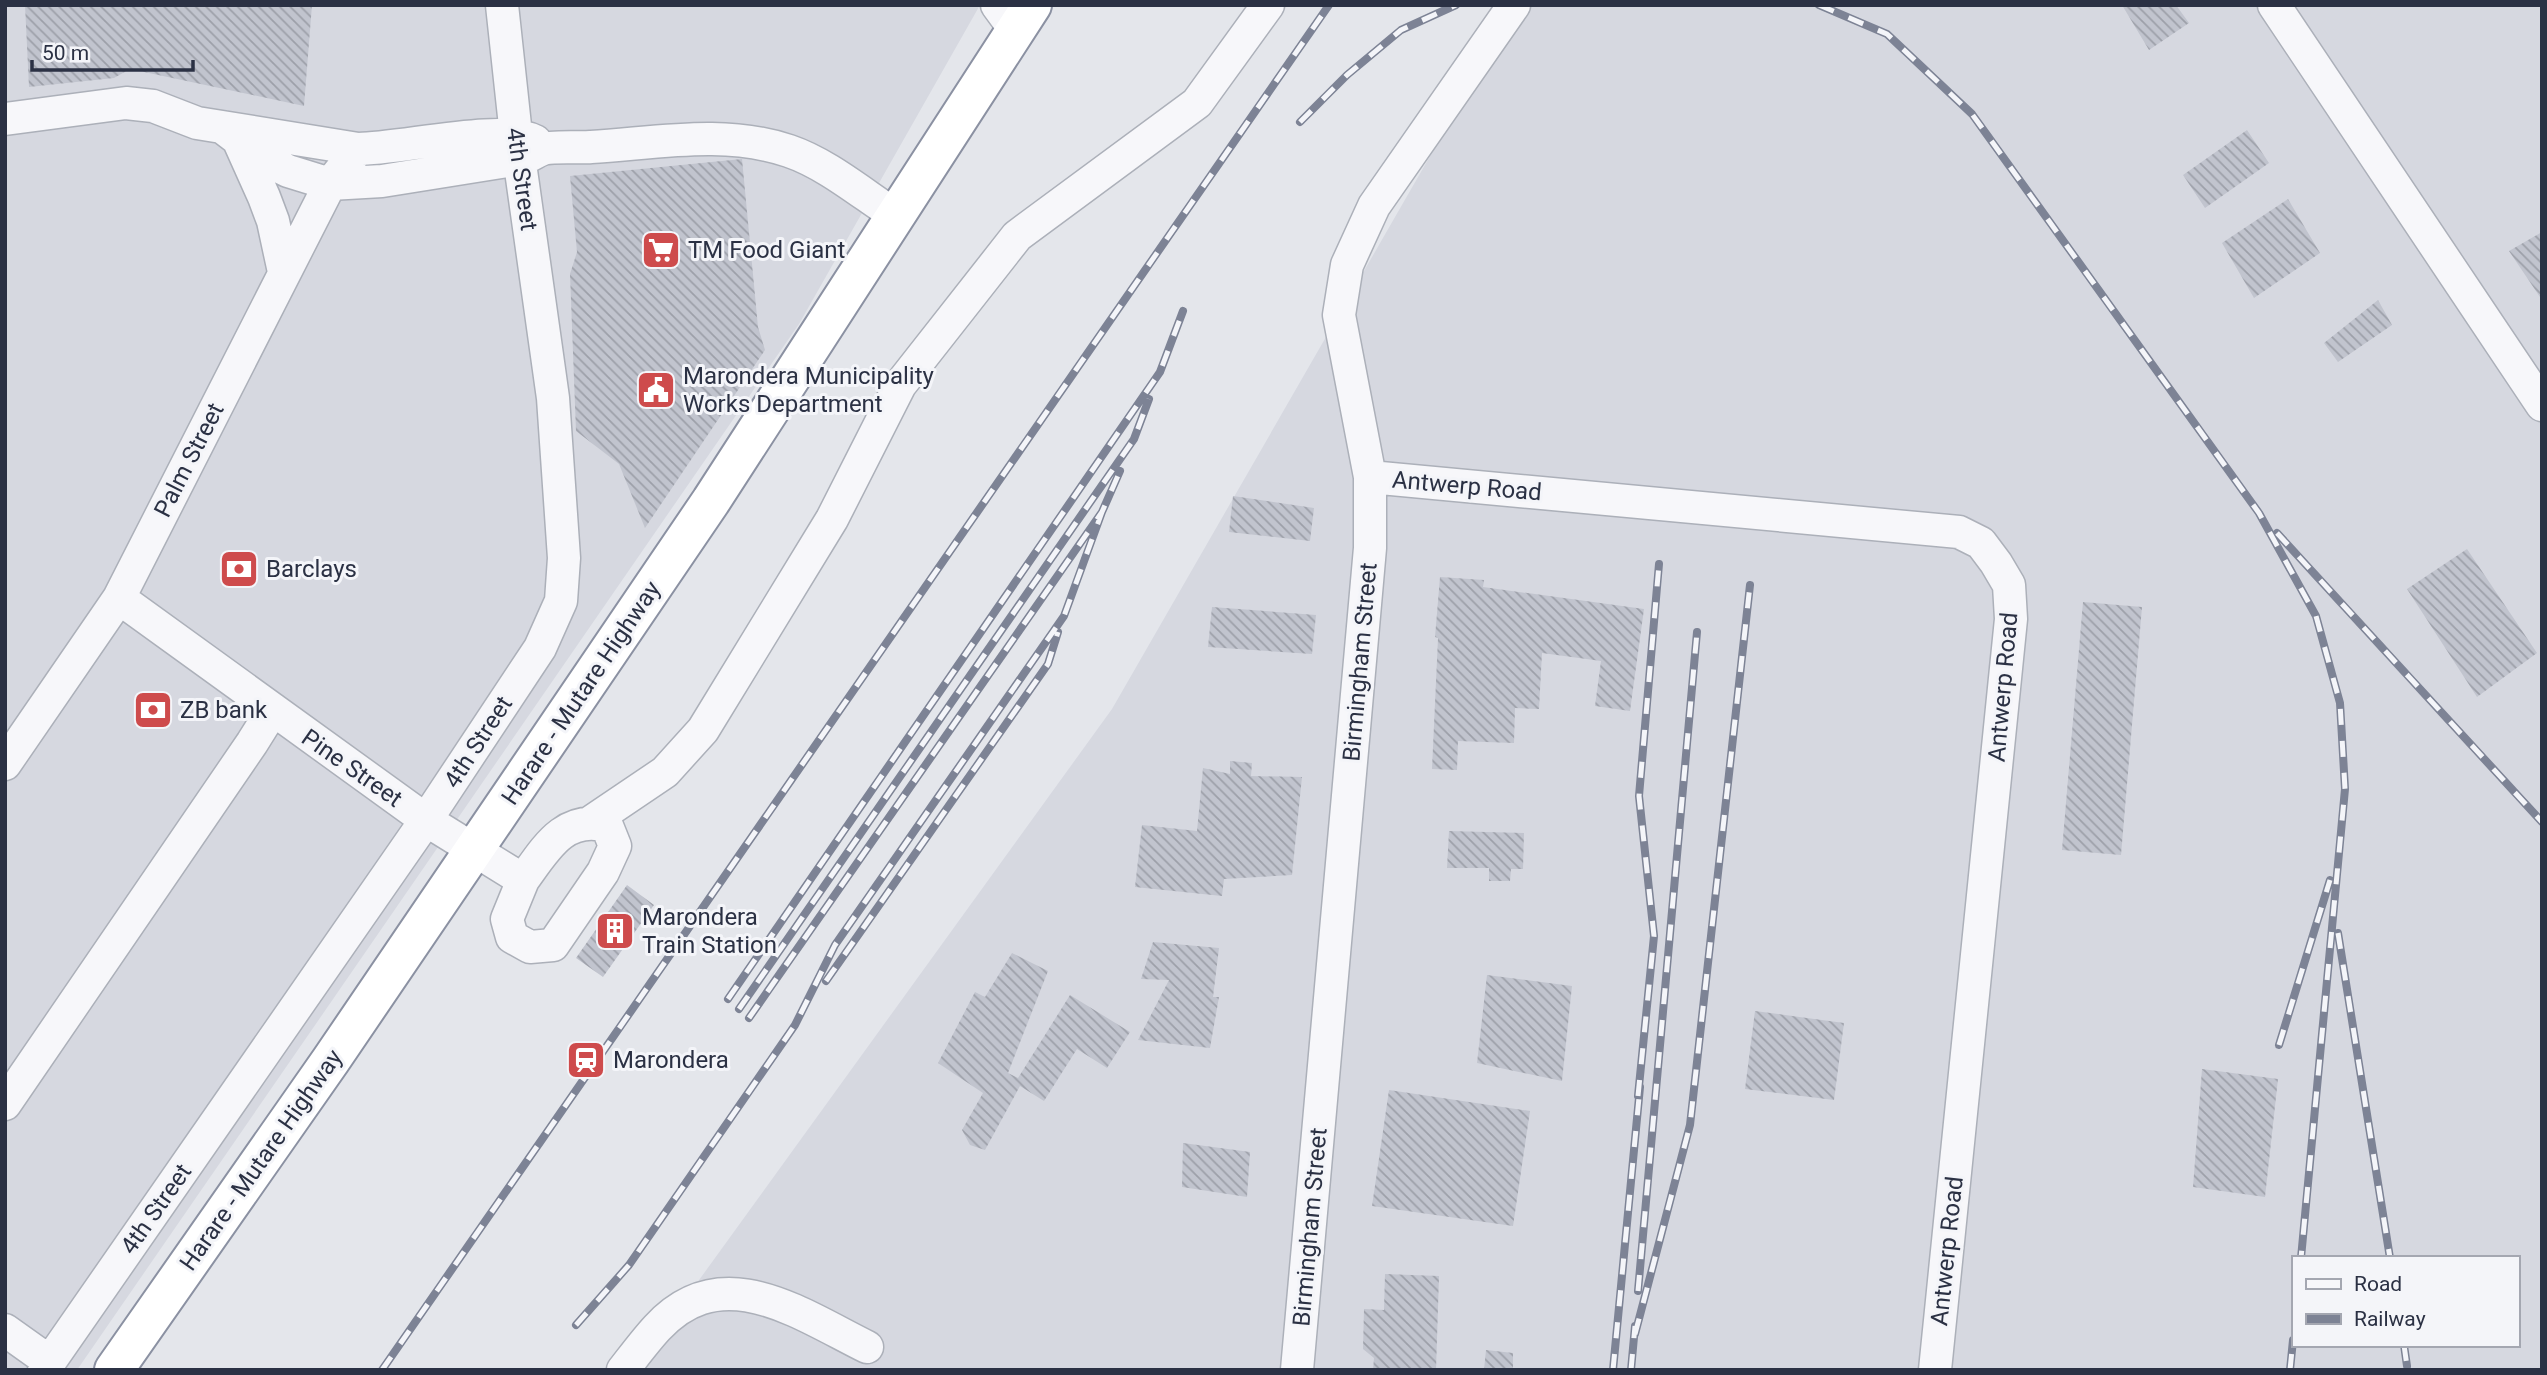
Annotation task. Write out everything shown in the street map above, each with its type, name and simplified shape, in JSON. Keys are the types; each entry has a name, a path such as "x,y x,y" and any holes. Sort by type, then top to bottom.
{"highway":[{"name":"Harare - Mutare Highway","path":"114,1370 323,1072 788,386 895,215 1015,14"}],"street":[{"name":"4th Street","path":"47,1366 426,821 540,648 561,601 564,558 553,398 526,147 502,5"},
{"path":"591,822 607,826 615,846 603,872 553,945 530,947 512,937 507,919 523,880 548,847 568,828 591,822 665,772 703,730 832,519 900,385 1017,236 1197,103 1268,5"},
{"name":"Birmingham Street","path":"1297,1370 1370,548 1370,477 1339,315 1348,265 1374,206 1514,5"},
{"path":"2274,5 2542,405"},
{"path":"5,119 126,103 153,106 230,133 358,149 378,149 423,142 526,147 637,144 697,137 756,143 790,152 829,171 895,215"},
{"path":"230,133 276,165 330,184 382,181 526,147"},
{"path":"230,133 264,197 273,221 284,272"},
{"name":"Palm Street","path":"5,764 119,598 330,184 358,149"},
{"name":"Antwerp Road","path":"1370,477 1959,532 1981,543 1996,563 2009,585 2011,619 1935,1370"},
{"name":"Pine Street","path":"119,598 426,821 523,880"},
{"path":"5,1104 272,710"},
{"path":"623,1370 658,1326 682,1308 708,1296 742,1293 776,1302 867,1346"},
{"path":"5,1330 47,1366"}],"shaded area":[{"path":"5,5 980,5 799,324 77,1370 5,1370"},
{"path":"1517,5 2542,5 2542,1370 634,1370 1112,709"}],"building":[{"path":"25,5 312,5 304,106 130,69 114,78 29,87"},
{"path":"2122,5 2176,5 2189,23 2149,50"},
{"path":"2247,130 2269,163 2205,208 2183,175"},
{"path":"742,159 758,327 765,350 645,528 619,464 576,431 570,274 577,252 570,176"},
{"path":"2288,199 2320,253 2254,298 2222,243"},
{"path":"2542,232 2542,300 2509,251"},
{"path":"2378,300 2392,325 2338,362 2324,343"},
{"path":"1233,496 1314,508 1310,541 1229,532"},
{"path":"2467,549 2537,653 2477,697 2407,589"},
{"path":"1440,577 1484,580 1483,587 1644,609 1630,711 1595,706 1601,661 1542,653 1539,709 1515,708 1514,743 1458,741 1457,770 1432,769 1438,638 1435,637"},
{"path":"2083,602 2142,607 2121,855 2062,850"},
{"path":"1212,607 1316,615 1312,654 1208,647"},
{"path":"1230,761 1252,763 1251,776 1302,777 1292,875 1224,879 1222,896 1135,887 1142,825 1197,831 1203,768 1230,774"},
{"path":"1449,831 1524,833 1523,869 1511,869 1510,881 1489,881 1489,868 1447,868"},
{"name":"Marondera Train Station","path":"627,885 654,905 603,977 576,958"},
{"path":"1153,942 1219,948 1213,997 1219,997 1210,1048 1138,1040 1169,980 1141,979"},
{"path":"1012,953 1048,971 1008,1073 1018,1078 1070,995 1130,1032 1107,1068 1077,1049 1044,1101 1020,1086 985,1150 970,1145 962,1130 983,1093 938,1063 975,992 985,997"},
{"path":"1487,975 1572,986 1562,1081 1477,1063"},
{"path":"1755,1011 1844,1023 1834,1100 1745,1089"},
{"path":"2202,1069 2278,1079 2265,1197 2193,1187"},
{"path":"1389,1090 1530,1111 1513,1226 1372,1206"},
{"path":"1183,1143 1250,1152 1247,1197 1182,1187"},
{"path":"1385,1274 1439,1276 1436,1370 1373,1370 1374,1358 1363,1349 1364,1309 1384,1310"},
{"path":"1486,1350 1513,1353 1513,1370 1484,1370"}],"railway":[{"path":"382,1370 1329,5"},
{"path":"1300,122 1347,75 1401,30 1456,5"},
{"path":"1819,5 1887,34 1972,114 2259,513 2316,616 2340,703 2345,789 2301,1256"},
{"path":"728,999 1160,372 1183,311"},
{"path":"739,1009 1134,439 1149,399"},
{"path":"749,1018 1102,512 1120,471"},
{"path":"576,1325 629,1265 795,1025 835,945 1064,616 1102,512"},
{"path":"2277,533 2542,822"},
{"path":"1638,1096 1654,936 1639,796 1659,564"},
{"path":"1635,1334 1690,1125 1750,585"},
{"path":"826,981 1048,664 1058,632"},
{"path":"1638,1291 1697,632"},
{"path":"2279,1045 2330,880"},
{"path":"2338,933 2390,1256"},
{"path":"1613,1370 1640,1087"},
{"path":"1631,1370 1635,1326"},
{"path":"2290,1370 2292,1347"},
{"path":"2404,1347 2407,1366"}],"place":[{"name":"TM Food Giant","path":"661,250"},
{"name":"Marondera Municipality Works Department","path":"656,390"},
{"name":"Barclays","path":"239,569"},
{"name":"ZB bank","path":"153,710"},
{"name":"Marondera Train Station","path":"615,931"},
{"name":"Marondera","path":"586,1060"}]}
